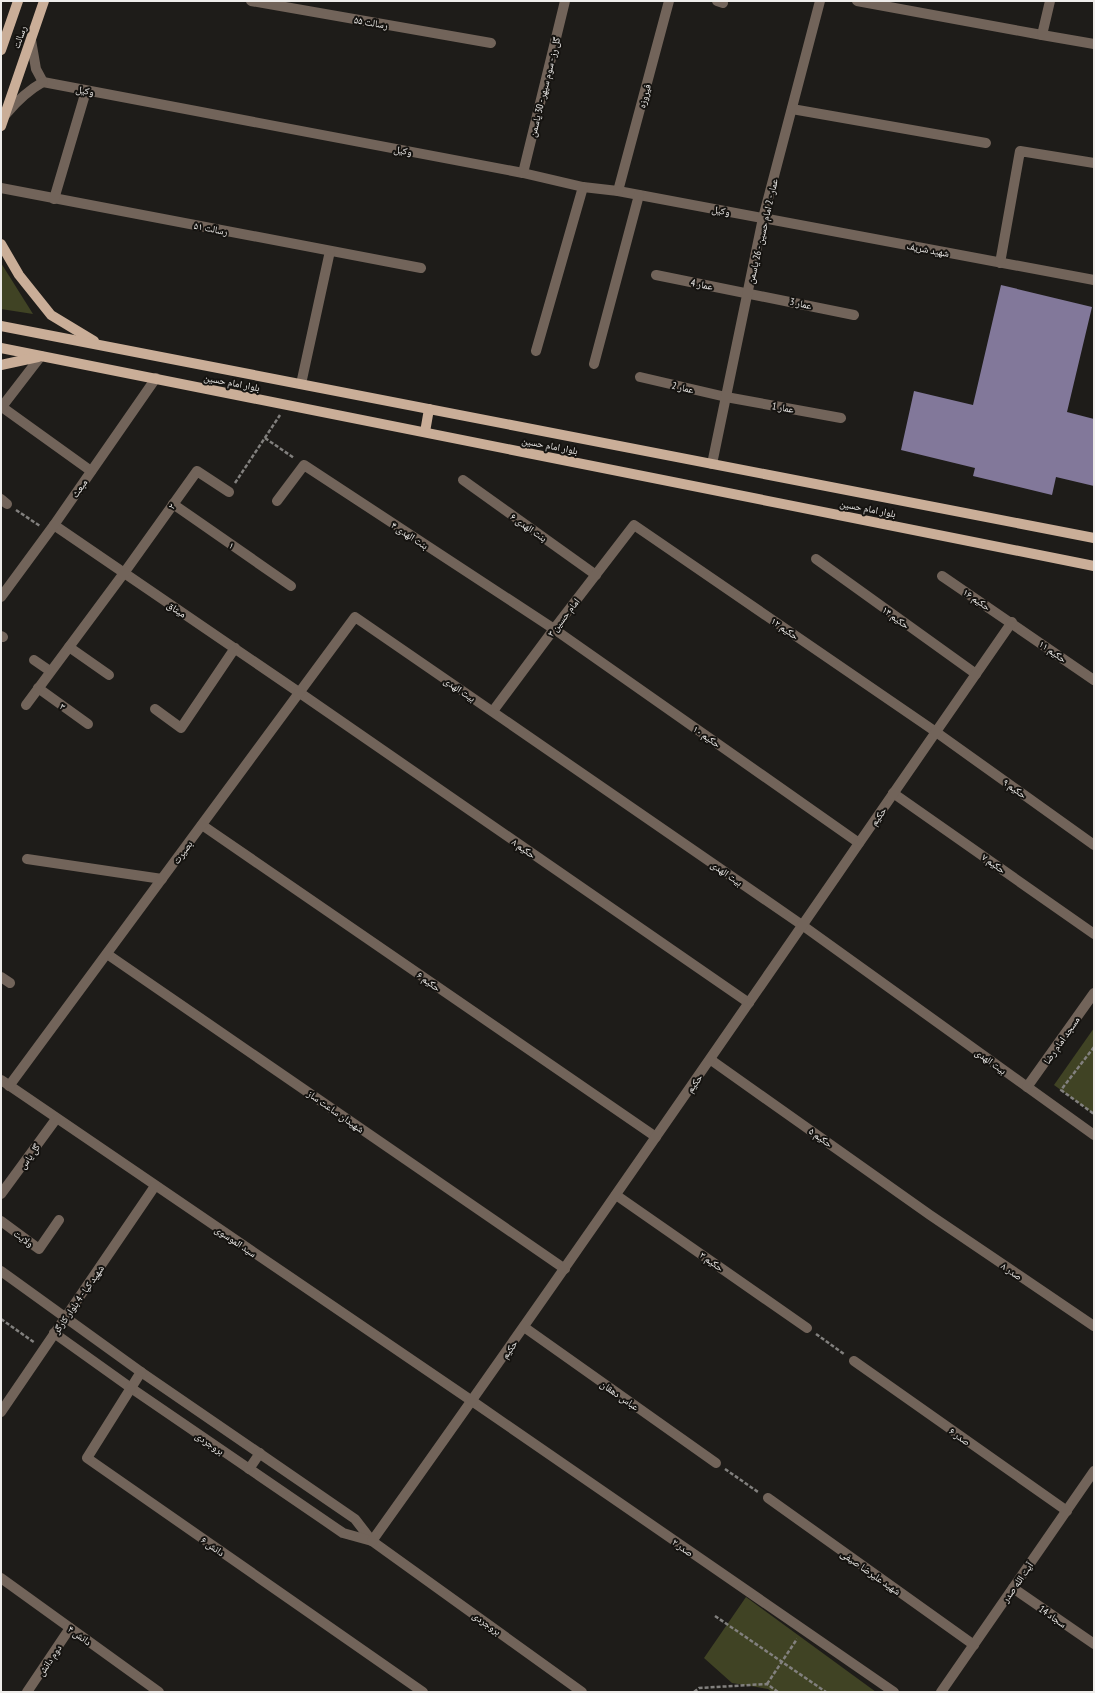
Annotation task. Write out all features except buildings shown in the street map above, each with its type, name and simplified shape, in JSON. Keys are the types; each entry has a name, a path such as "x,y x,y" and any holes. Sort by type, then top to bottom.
{"main road":[{"name":"رسالت","path":"1,50 18,1"},
{"name":"رسالت","path":"1,126 44,1"},
{"path":"1,244 19,275 51,315 101,346"},
{"name":"بلوار امام حسین","path":"1,326 1094,538"},
{"name":"بلوار امام حسین","path":"1,348 1094,566"},
{"path":"1,365 42,356"},
{"path":"425,432 429,409"}],"street":[{"name":"رسالت ۵۵","path":"251,1 491,43"},
{"path":"313,12 314,1"},
{"name":"گل رز - سوم سپهر - 30 یاسمن","path":"523,173 565,1"},
{"name":"فیروزه","path":"618,191 669,1"},
{"name":"عمار - 2 امام حسین - 26 یاسمن","path":"712,464 763,218 820,1"},
{"path":"857,1 1094,44"},
{"path":"1042,35 1050,1"},
{"path":"4,116 19,98 43,82 36,69 31,40"},
{"name":"وکیل","path":"43,82 523,173 583,187 618,191 763,218"},
{"path":"54,198 86,91"},
{"path":"792,109 986,143"},
{"path":"1000,263 1020,152 1094,163"},
{"path":"536,351 583,187"},
{"name":"رسالت ۵۱","path":"1,188 420,268"},
{"path":"594,364 639,195"},
{"name":"شهید شریف","path":"763,218 1094,280"},
{"path":"301,384 330,251"},
{"name":"عمار 4","path":"656,275 748,292"},
{"name":"عمار 3","path":"748,292 854,315"},
{"path":"42,356 2,407 91,471"},
{"name":"عمار 2","path":"640,377 726,397"},
{"name":"مبعث","path":"2,594 51,529 156,378"},
{"name":"عمار 1","path":"726,397 841,418"},
{"path":"277,501 304,465"},
{"name":"بنت الهدی ۴","path":"304,465 554,629"},
{"name":"۲","path":"26,704 124,573 197,471 229,492"},
{"name":"بنت الهدی ۶","path":"463,480 596,575"},
{"name":"۱","path":"173,504 290,586"},
{"name":"امام حسین ۳","path":"493,711 634,525"},
{"name":"حکیم ۱۲","path":"634,525 936,732"},
{"name":"میثاق","path":"51,529 124,573 300,693"},
{"name":"حکیم ۱۴","path":"816,559 976,674"},
{"name":"حکیم ۱۶","path":"942,576 1012,622"},
{"name":"بصیرت","path":"5,1083 107,954 355,617"},
{"name":"بیت الهدی","path":"355,617 802,925 1094,1135"},
{"name":"حکیم","path":"372,1541 711,1060 859,842 1012,622"},
{"name":"حکیم ۱۱","path":"1012,622 1094,680"},
{"name":"حکیم ۱۰","path":"554,629 859,842"},
{"path":"68,647 109,676"},
{"path":"155,709 181,728 235,648"},
{"path":"34,660 50,671"},
{"name":"۳","path":"38,688 88,724"},
{"name":"حکیم ۸","path":"300,693 749,1003"},
{"name":"حکیم ۹","path":"936,732 1094,845"},
{"name":"حکیم ۷","path":"893,793 1094,934"},
{"name":"حکیم ۶","path":"202,824 656,1137"},
{"path":"27,859 162,879"},
{"name":"شهیدان ساعت ساز","path":"107,954 565,1269"},
{"path":"1,977 10,983"},
{"name":"مسجد امام رضا","path":"1028,1087 1094,993"},
{"name":"حکیم ۵","path":"711,1060 930,1215"},
{"name":"سید الموسوی","path":"5,1083 472,1401"},
{"name":"گل یاس","path":"1,1194 56,1119"},
{"name":"شهید کیا - 4 بلوار کارگر","path":"1,1412 156,1186"},
{"name":"حکیم ۳","path":"616,1195 807,1328"},
{"name":"صدر ۸","path":"930,1215 1094,1326"},
{"name":"ولایت","path":"1,1221 39,1249 59,1220"},
{"name":"بروجردی","path":"1,1271 141,1372 355,1519 372,1541 582,1692"},
{"name":"عباس دهقان","path":"524,1327 716,1463"},
{"name":"بروجردی","path":"54,1333 131,1388 343,1533 372,1541"},
{"name":"صدر ۶","path":"854,1361 1067,1511"},
{"name":"دانش ۶","path":"141,1372 87,1458 423,1692"},
{"name":"صدر ۲","path":"472,1401 894,1692"},
{"path":"249,1469 260,1453"},
{"name":"آیت الله صدر","path":"941,1692 1094,1471"},
{"name":"شهید علیرضا صیفی","path":"768,1498 974,1645"},
{"name":"دانش ۴","path":"1,1578 159,1692"},
{"name":"سجاد 14","path":"1013,1588 1094,1644"},
{"name":"دوم دانش","path":"27,1692 70,1628"}],"path":[{"path":"229,492 288,405"},
{"path":"265,438 304,465"},
{"path":"4,502 51,529"},
{"path":"1094,1047 1061,1090 1094,1114"},
{"path":"1,1319 43,1349"},
{"path":"807,1328 854,1361"},
{"path":"716,1463 768,1498"},
{"path":"715,1616 826,1692"},
{"path":"767,1684 803,1630"},
{"path":"694,1692 699,1688 767,1684 778,1692"}],"green space":[{"path":"1,263 33,314 1,309"},
{"path":"1094,1028 1094,1114 1054,1085"},
{"path":"746,1597 876,1692 772,1692 768,1689 732,1683 704,1658"}]}
